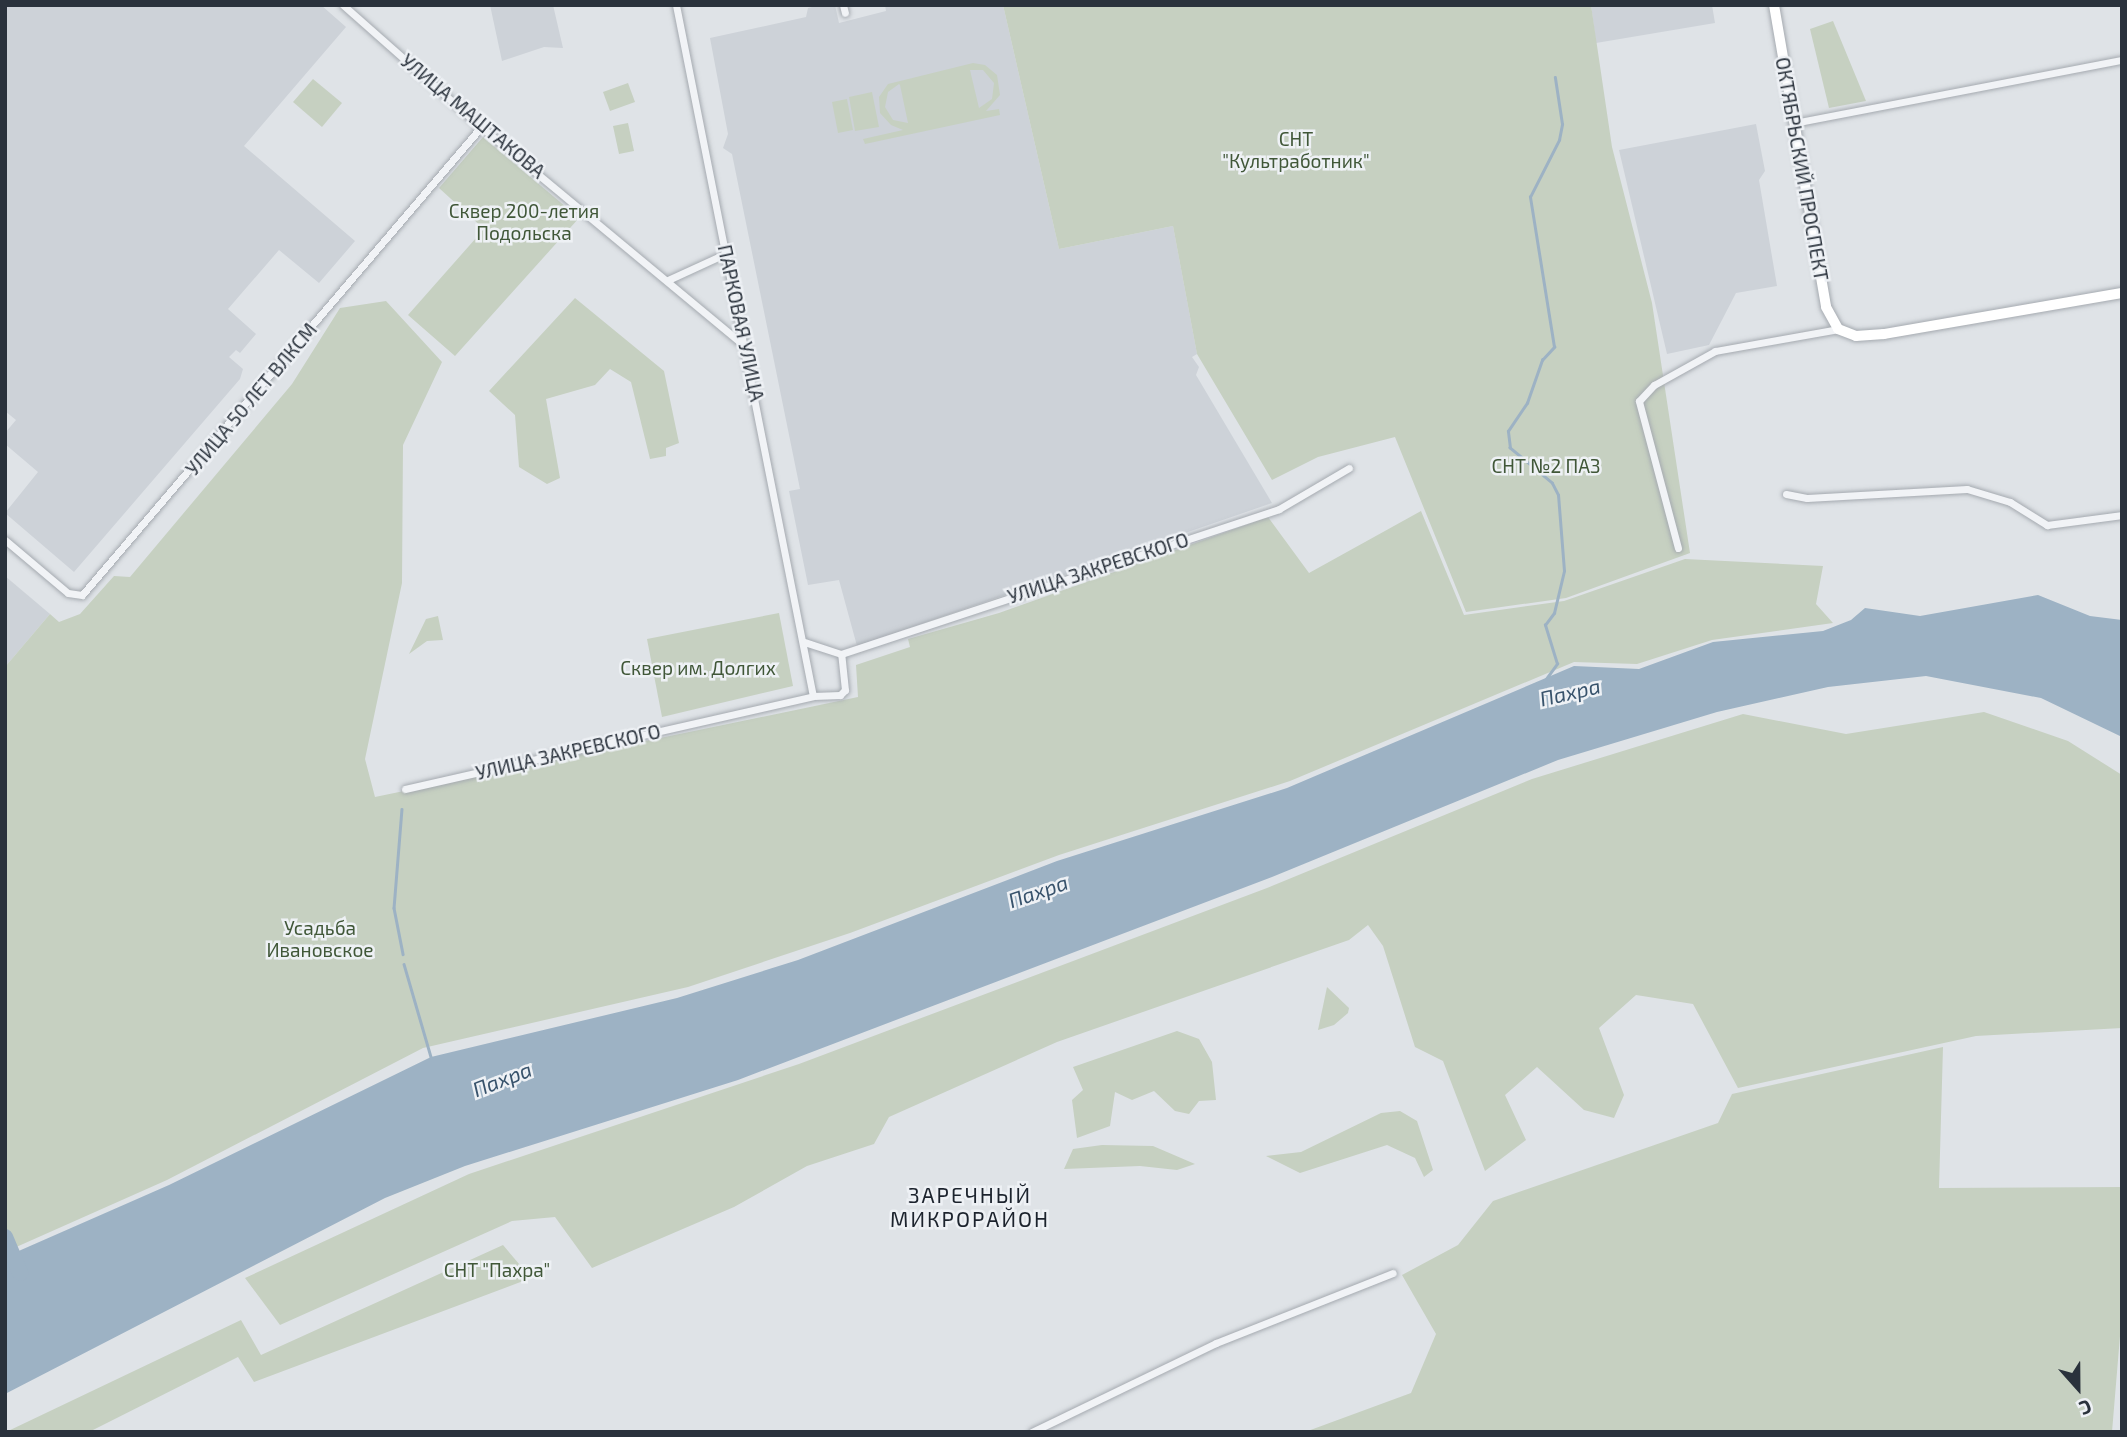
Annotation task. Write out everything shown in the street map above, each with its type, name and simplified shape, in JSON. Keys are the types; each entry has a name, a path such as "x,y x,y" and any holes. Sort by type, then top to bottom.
{"main road":[{"name":"ОКТЯБРЬСКИЙ ПРОСПЕКТ","path":"1774,5 1826,307 1838,330"},
{"path":"1838,330 1856,335 1884,334 2122,293"}],"street":[{"name":"УЛИЦА МАШТАКОВА","path":"343,5 481,127 747,347"},
{"name":"ПАРКОВАЯ УЛИЦА","path":"676,5 747,347 813,696"},
{"path":"1794,123 2122,60"},
{"name":"УЛИЦА 50 ЛЕТ ВЛКСМ","path":"5,540 68,593 82,595 481,127"},
{"path":"668,280 727,253"},
{"path":"1678,548 1639,401 1654,385 1715,351 1838,330"},
{"name":"УЛИЦА ЗАКРЕВСКОГО","path":"841,654 1279,509 1349,468"},
{"path":"1786,494 1807,498 1967,489 2010,502 2047,525 2122,514"},
{"path":"804,642 841,654 845,690 819,698 813,696"},
{"name":"УЛИЦА ЗАКРЕВСКОГО","path":"405,789 813,696"},
{"path":"1032,1432 1216,1343 1393,1273"}],"shaded area":[{"path":"5,5 321,5 346,27 244,146 355,241 319,283 279,250 228,309 256,334 240,353 236,350 229,357 243,369 240,379 74,572 5,513 38,472 5,444 5,433 16,420 5,411"},
{"path":"490,5 553,5 563,48 544,47 502,61"},
{"path":"835,5 839,23 886,11 885,5 1003,5 1059,249 1173,226 1197,354 1192,357 1199,367 1196,375 1272,503 857,646 839,580 808,585 789,491 800,489 732,154 723,148 728,134 710,38 806,17 808,8"},
{"path":"1591,5 1712,5 1715,23 1596,43"},
{"path":"1756,124 1765,171 1759,180 1777,286 1736,293 1709,345 1667,354 1619,150"},
{"path":"5,576 50,614 5,667"}],"green space":[{"path":"1003,5 1591,5 1612,147 1652,303 1690,553 1566,598 1466,612 1395,437 1318,457 1272,480 1197,354 1173,226 1059,249"},
{"path":"1833,21 1866,101 1829,108 1810,29"},
{"path":"973,63 985,65 997,75 1000,95 986,111 999,109 1000,115 865,144 863,139 903,130 891,125 880,113 879,97 888,84","holes":["970,70 983,70 994,83 992,99 979,108","900,85 908,123 893,120 885,107 888,92"]},
{"path":"313,79 342,103 322,127 293,102"},
{"path":"628,83 635,102 610,111 603,92"},
{"path":"872,92 879,127 855,131 849,97"},
{"path":"847,99 853,130 838,133 832,102"},
{"path":"628,123 634,151 619,154 613,126"},
{"name":"Сквер 200-летия Подольска","path":"483,137 579,218 455,356 408,315 484,229 439,188"},
{"path":"575,298 664,371 679,443 666,448 666,456 650,459 631,382 610,369 595,385 546,399 560,478 547,484 519,467 515,415 489,391"},
{"name":"Усадьба Ивановское","path":"386,301 442,362 403,445 402,583 365,759 375,797 858,697 856,665 910,647 908,639 999,613 1268,517 1309,573 1421,511 1464,615 1564,601 1685,559 1823,566 1816,604 1833,623 1712,640 1637,664 1574,662 1290,781 1059,855 850,933 688,987 423,1048 167,1180 5,1252 5,667 50,614 59,622 80,614 114,576 130,577 292,384 340,308"},
{"name":"Сквер им. Долгих","path":"779,613 793,686 662,717 647,639"},
{"path":"438,616 443,640 427,641 409,654 426,619"},
{"path":"1984,712 2068,741 2122,775 2122,1028 1976,1036 1738,1088 1693,1004 1636,995 1599,1028 1624,1095 1614,1118 1584,1110 1537,1067 1505,1095 1526,1140 1485,1171 1443,1061 1415,1047 1383,946 1368,925 1349,940 1057,1042 889,1117 874,1144 807,1166 734,1207 592,1268 555,1217 512,1221 280,1325 245,1278 469,1174 799,1064 1267,888 1532,779 1743,714 1846,734"},
{"path":"1327,987 1349,1008 1348,1013 1334,1025 1318,1030"},
{"path":"1177,1031 1199,1039 1212,1062 1216,1100 1199,1101 1189,1114 1175,1111 1154,1091 1132,1100 1115,1092 1110,1126 1077,1138 1072,1100 1083,1090 1073,1067"},
{"path":"1943,1047 1939,1188 2122,1187 2122,1312 2112,1432 1305,1432 1411,1393 1436,1334 1402,1275 1458,1245 1493,1201 1718,1123 1732,1094"},
{"path":"1400,1111 1417,1121 1433,1170 1424,1177 1415,1158 1387,1145 1300,1173 1266,1156 1301,1152 1381,1113"},
{"path":"1102,1145 1153,1146 1195,1164 1177,1170 1140,1166 1064,1169 1073,1149"},
{"name":"СНТ \"Пахра\"","path":"503,1245 531,1278 254,1382 238,1357 89,1432 6,1432 241,1320 261,1355"}],"water":[{"name":"Пахра","path":"2038,595 2090,616 2122,620 2122,737 2041,698 1926,676 1828,687 1717,712 1558,760 1272,877 738,1080 465,1166 385,1198 5,1394 5,1257 169,1185 431,1057 677,998 798,960 1057,861 1287,788 1574,666 1639,669 1713,642 1823,631 1851,620 1865,608 1920,616"}],"waterway":[{"name":"Пахра","path":"1543,683 1557,664 1545,625 1554,613 1564,571 1558,495 1552,483 1510,448 1508,431 1527,403 1542,360 1554,347 1530,197 1559,140 1562,124 1555,78"},
{"path":"402,809 394,908 403,954"},
{"path":"404,964 431,1057"},
{"path":"5,1237 20,1273"}],"district":[{"name":"ЗАРЕЧНЫЙ МИКРОРАЙОН","path":"970,1207"}],"park label":[{"name":"СНТ \"Культработник\"","path":"1296,150"},
{"name":"СНТ №2 ПАЗ","path":"1546,466"}]}
